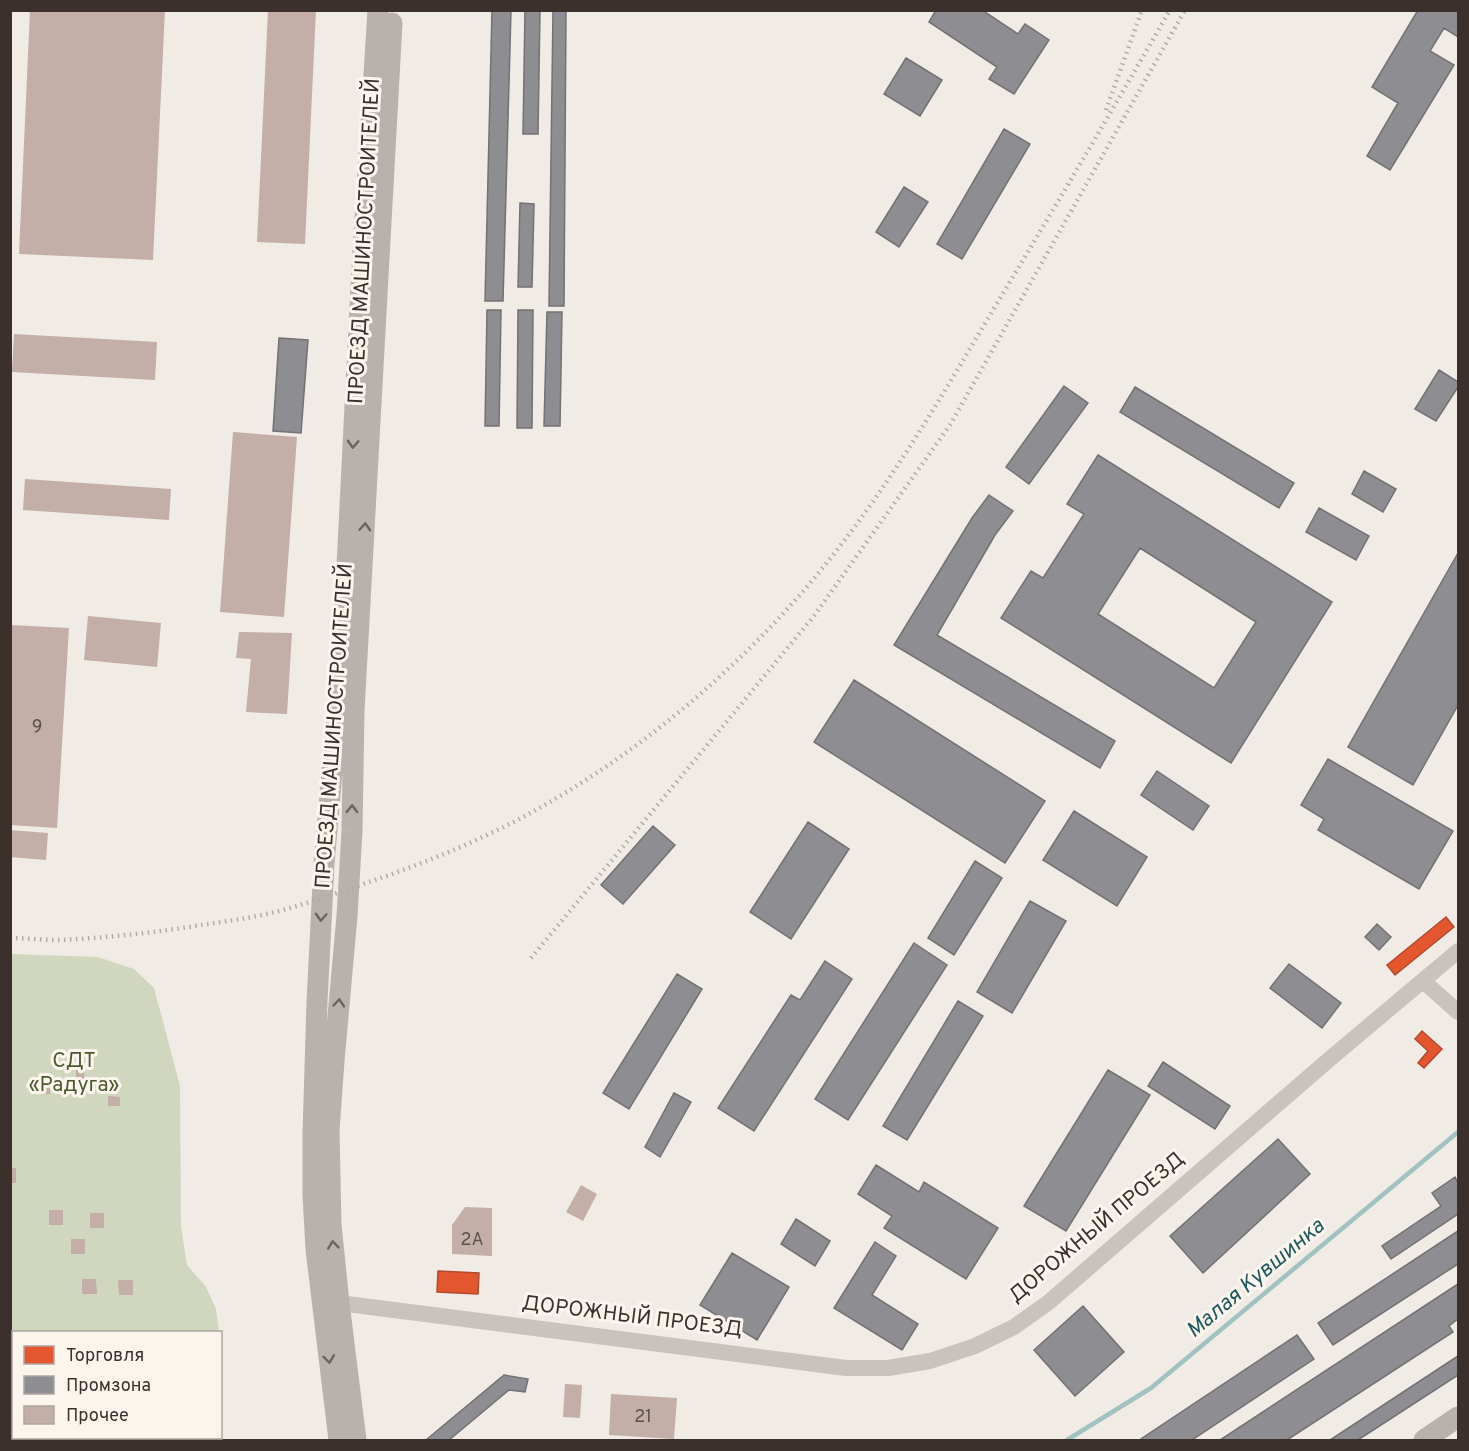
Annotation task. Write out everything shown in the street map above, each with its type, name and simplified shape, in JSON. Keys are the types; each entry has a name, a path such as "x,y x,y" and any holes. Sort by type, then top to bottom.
{"main road":[{"name":"ПРОЕЗД МАШИНОСТРОИТЕЛЕЙ","path":"368,322 378,10"},
{"name":"ПРОЕЗД МАШИНОСТРОИТЕЛЕЙ","path":"339,1440 330,1302 329,1130 352,831 358,499 368,322 393,10"},
{"name":"ПРОЕЗД МАШИНОСТРОИТЕЛЕЙ","path":"330,1302 356,1440"},
{"path":"1424,1440 1458,1418"}],"street":[{"name":"ДОРОЖНЫЙ ПРОЕЗД","path":"330,1302 846,1368 888,1368 930,1361 975,1346 1014,1327 1048,1302 1458,951"},
{"path":"1423,981 1458,1012"}],"green space":[{"name":"СДТ «Радуга»","path":"11,954 98,957 134,969 154,988 180,1086 181,1227 187,1265 206,1287 216,1309 219,1331 12,1331 12,1439 200,1440 11,1440"}],"building: Торговля":[{"path":"1446,917 1454,927 1395,975 1387,965"},
{"path":"1422,1031 1442,1049 1424,1068 1418,1063 1428,1051 1415,1039"},
{"path":"438,1271 479,1273 478,1294 437,1292"}],"building: Промзона":[{"path":"492,10 511,10 503,301 485,301"},
{"path":"525,10 540,10 538,134 523,134"},
{"path":"553,10 566,10 564,306 549,306"},
{"path":"936,10 982,10 1018,34 1025,24 1049,40 1014,94 989,79 997,67 929,22"},
{"path":"1418,10 1458,10 1458,37 1444,28 1430,51 1454,65 1390,170 1367,156 1398,103 1372,87"},
{"path":"906,58 942,80 920,116 884,94"},
{"path":"1004,129 1030,144 962,259 937,244"},
{"path":"904,187 928,202 899,247 876,232"},
{"path":"520,203 534,204 532,287 518,287"},
{"path":"487,310 501,310 499,426 485,426"},
{"path":"518,310 533,310 532,428 517,428"},
{"path":"547,312 562,312 560,426 544,426"},
{"path":"279,338 308,340 301,433 273,431"},
{"path":"1439,370 1458,382 1458,387 1436,421 1415,409"},
{"path":"1064,386 1088,403 1029,484 1006,467"},
{"path":"1135,387 1294,483 1279,508 1120,412"},
{"path":"1098,455 1332,602 1231,763 1001,618 1031,571 1043,578 1084,514 1067,504","holes":["1140,548 1256,622 1214,688 1098,614"]},
{"path":"1364,471 1396,489 1383,512 1352,494"},
{"path":"989,495 1013,511 995,535 937,635 1115,741 1100,768 894,645 972,518"},
{"path":"1319,508 1369,536 1356,560 1306,532"},
{"path":"1458,553 1458,705 1413,785 1348,747"},
{"path":"854,680 1045,801 1005,863 814,742"},
{"path":"1328,759 1453,831 1419,889 1318,830 1324,819 1301,805"},
{"path":"1157,771 1209,806 1193,830 1141,795"},
{"path":"1074,811 1147,857 1117,906 1043,860"},
{"path":"808,822 849,849 791,939 750,912"},
{"path":"653,826 675,845 623,904 601,885"},
{"path":"975,861 1002,878 954,955 928,938"},
{"path":"1030,901 1066,921 1012,1013 977,992"},
{"path":"1377,924 1391,937 1379,950 1365,937"},
{"path":"914,943 947,965 848,1120 815,1099"},
{"path":"825,961 852,979 754,1131 718,1108 791,995 800,1000"},
{"path":"1289,964 1341,1003 1322,1028 1270,988"},
{"path":"677,974 702,989 629,1109 603,1093"},
{"path":"958,1001 983,1016 907,1140 883,1126"},
{"path":"1163,1062 1230,1106 1215,1129 1148,1086"},
{"path":"1108,1070 1150,1095 1066,1231 1024,1206"},
{"path":"674,1093 691,1102 660,1157 645,1147"},
{"path":"1278,1139 1310,1174 1203,1273 1170,1236"},
{"path":"876,1165 919,1192 924,1182 998,1228 966,1279 884,1228 892,1216 858,1194"},
{"path":"1455,1177 1458,1183 1458,1214 1391,1259 1382,1246 1441,1206 1432,1193"},
{"path":"796,1219 830,1241 815,1266 781,1244"},
{"path":"1458,1231 1458,1264 1333,1345 1318,1323"},
{"path":"875,1242 896,1256 872,1295 918,1324 902,1350 834,1308"},
{"path":"732,1253 789,1287 757,1340 700,1305"},
{"path":"1458,1284 1458,1319 1449,1326 1453,1332 1287,1440 1220,1440"},
{"path":"1083,1306 1124,1352 1075,1396 1034,1350"},
{"path":"1297,1335 1314,1359 1192,1440 1141,1440 1141,1439"},
{"path":"1458,1356 1458,1375 1358,1440 1330,1440"},
{"path":"504,1375 528,1379 525,1392 509,1390 449,1440 426,1440"}],"building: Прочее":[{"path":"30,10 165,10 153,260 19,254"},
{"path":"268,10 316,10 305,244 257,242"},
{"path":"14,334 157,342 155,380 12,372"},
{"path":"233,432 297,437 284,617 220,612"},
{"path":"25,479 171,489 169,520 23,510"},
{"path":"88,616 161,623 157,667 84,660"},
{"path":"10,625 69,628 57,828 10,825"},
{"path":"239,632 292,633 287,714 246,712 251,659 236,658"},
{"path":"10,830 48,833 46,860 10,857"},
{"path":"76,1070 84,1070 85,1095 76,1096"},
{"path":"35,1079 50,1079 50,1094 35,1094"},
{"path":"108,1096 120,1097 120,1106 108,1106"},
{"path":"10,1168 16,1168 16,1183 10,1183"},
{"path":"581,1185 597,1194 583,1221 566,1212"},
{"path":"465,1207 492,1208 492,1256 452,1254 452,1225"},
{"path":"49,1210 63,1210 63,1225 49,1225"},
{"path":"90,1213 104,1213 104,1228 90,1228"},
{"path":"71,1239 85,1239 85,1254 71,1254"},
{"path":"82,1279 96,1279 97,1294 82,1294"},
{"path":"118,1280 133,1280 133,1295 119,1295"},
{"path":"565,1384 582,1385 580,1418 563,1417"},
{"path":"611,1394 677,1398 674,1439 609,1435"}],"waterway":[{"name":"Малая Кувшинка","path":"1067,1440 1151,1388 1458,1132"}],"railway":[{"path":"1106,110 1142,10"},
{"path":"10,938 58,940 152,932 255,916 320,899 428,860 504,827 570,790 660,728 702,693 780,616 816,575 870,505 944,392 1170,10"},
{"path":"531,958 814,616 950,425 1185,10"}]}
